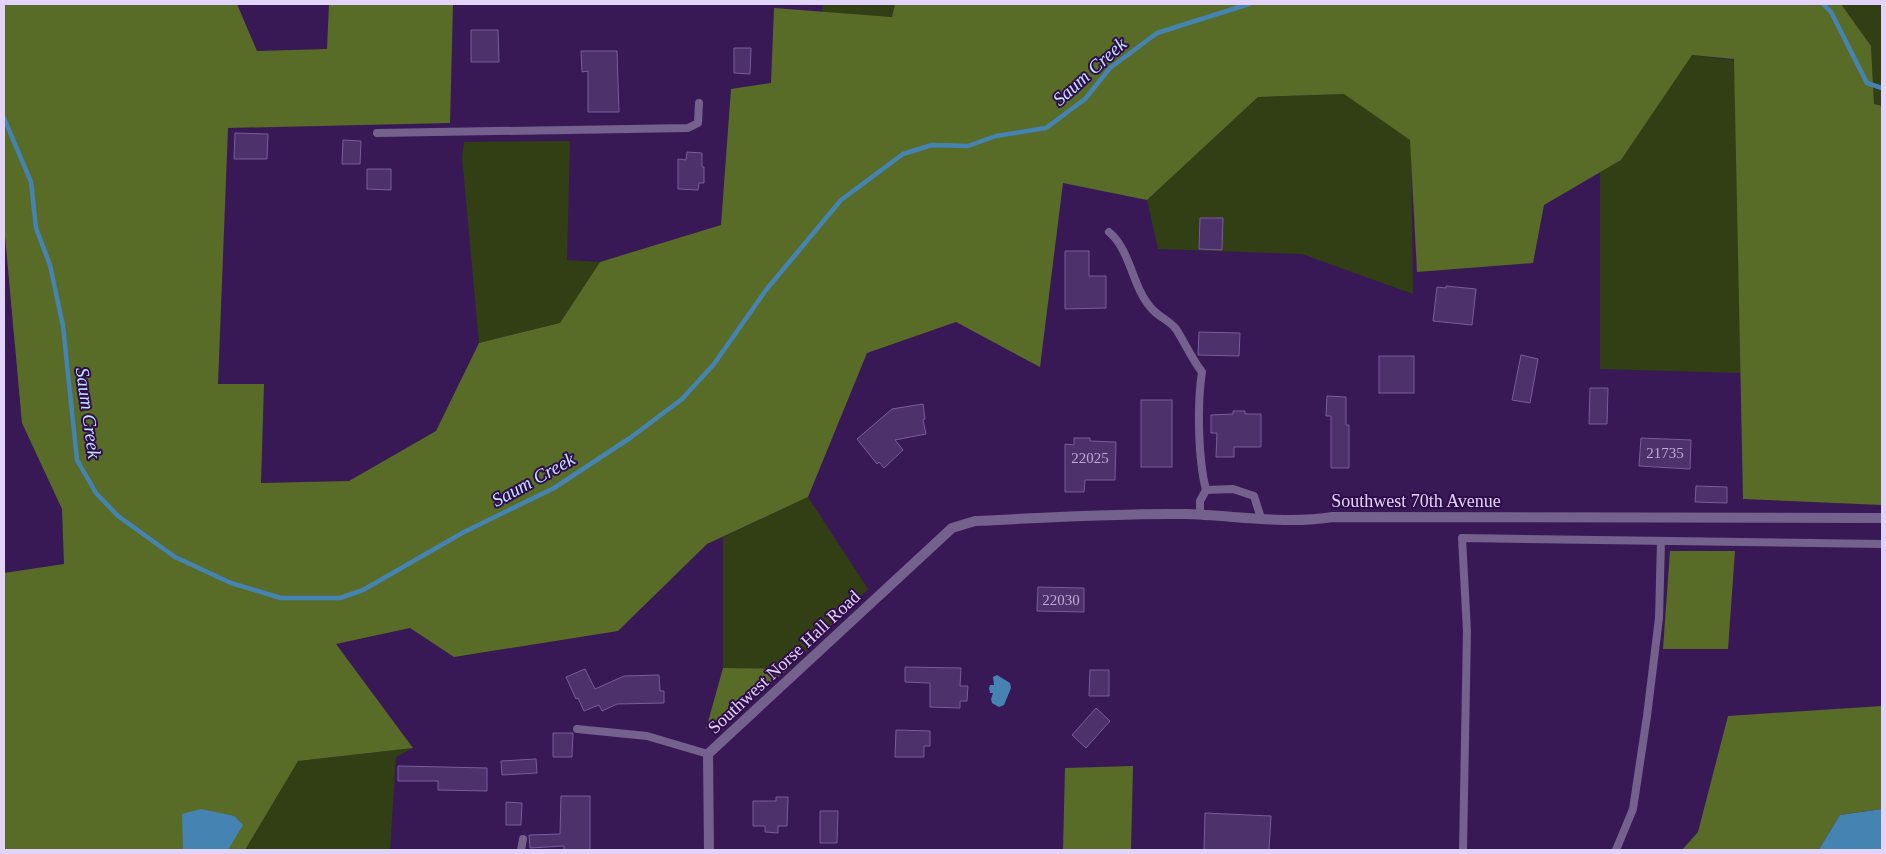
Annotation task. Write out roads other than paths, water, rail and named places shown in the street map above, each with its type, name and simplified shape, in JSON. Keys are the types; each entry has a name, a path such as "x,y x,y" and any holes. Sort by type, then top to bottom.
{"street":[{"name":"Southwest 70th Avenue","path":"952,528 974,521 1137,514 1309,520 1332,517 1882,518"},
{"name":"Southwest Norse Hall Road","path":"708,850 708,754 952,528"}],"lane":[{"path":"376,133 688,128 698,123 699,103"},
{"path":"1109,232 1117,239 1134,277 1152,309 1175,328 1192,359 1202,372 1199,402 1202,475 1206,490 1200,502 1200,515"},
{"path":"1206,490 1233,489 1254,496 1261,518"},
{"path":"1463,850 1467,630 1462,538 1882,544"},
{"path":"1616,850 1633,810 1647,716 1658,618 1661,541"},
{"path":"578,729 648,736 708,754"},
{"path":"521,850 523,839"}],"water":[{"path":"997,675 1010,683 1011,688 1004,705 999,707 992,703 993,693 990,693 989,688 990,685 994,685 993,677"},
{"path":"201,809 234,816 243,825 228,850 183,850 182,814"},
{"path":"1882,809 1882,850 1819,849 1840,815"}],"waterway":[{"name":"Saum Creek","path":"4,118 31,182 36,228 50,265 63,326 77,460 96,493 118,516 175,557 231,583 281,598 340,598 363,590 464,532 554,488 630,438 682,399 714,364 766,290 841,200 903,154 932,145 968,146 996,136 1046,128 1085,99 1110,68 1157,33 1249,4"},
{"name":"Saum Creek","path":"1823,4 1831,12 1867,83 1882,88"}]}
